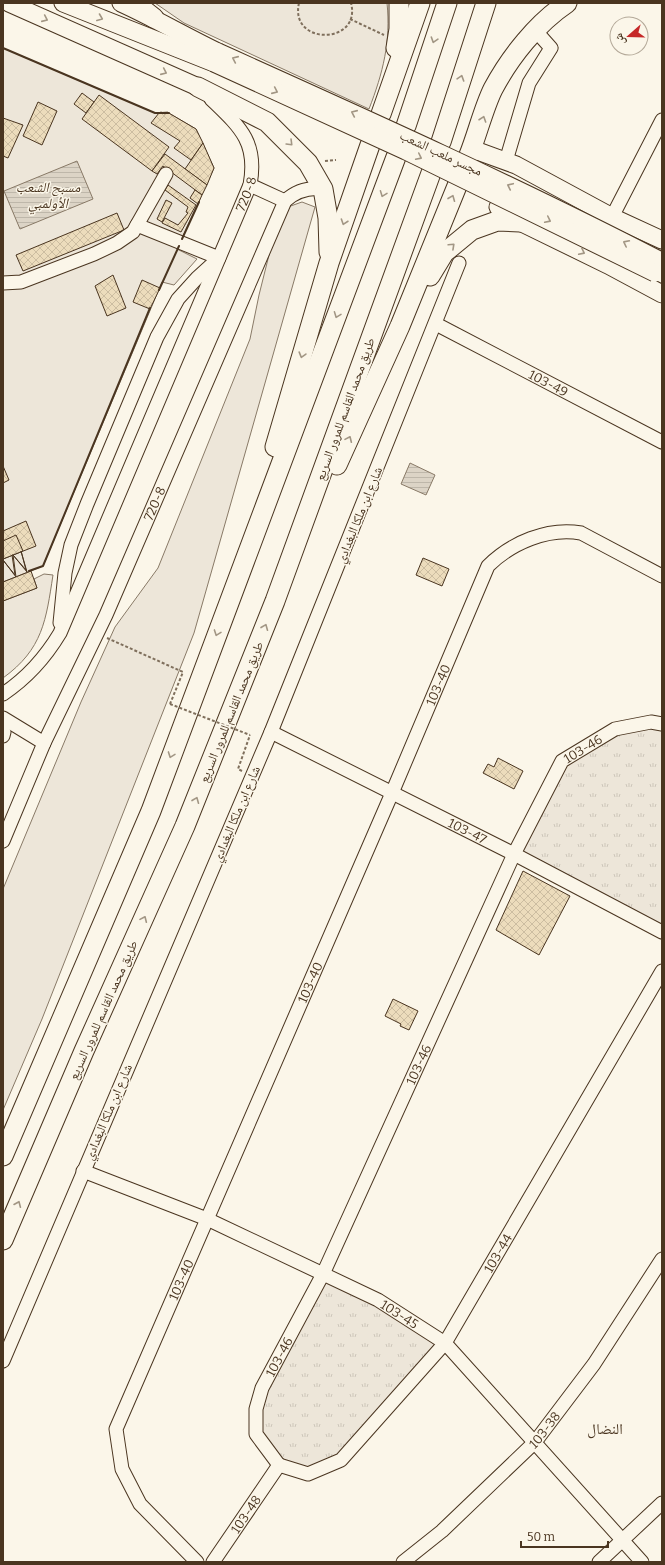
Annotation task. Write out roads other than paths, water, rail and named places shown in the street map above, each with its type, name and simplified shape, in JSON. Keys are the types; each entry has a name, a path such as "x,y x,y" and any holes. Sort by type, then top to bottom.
{"highway":[{"path":"135,3 154,18"},
{"path":"399,3 397,42 381,114 420,3"},
{"path":"406,126 447,3"},
{"path":"441,142 486,3"},
{"path":"470,152 493,89 527,39 550,15 567,3"},
{"path":"198,87 267,122 308,163 323,189 328,218 329,264"},
{"path":"233,589 329,264 370,145"},
{"path":"3,1156 150,811 396,157"},
{"name":"طريق محمد القاسم للمرور السريع","path":"3,1240 84,1051 185,826 275,601 431,173"},
{"path":"275,601 400,326 457,186"},
{"path":"400,326 444,253 457,241 472,230 497,221 520,222"}],"main road":[{"path":"9,3 198,87"},
{"path":"63,3 216,58"},
{"path":"120,3 154,18 186,36 216,58"},
{"name":"مجسر ملعب الشعب","path":"216,58 411,138 569,214 660,270"},
{"path":"470,152 505,164 662,240"},
{"path":"498,206 520,222 608,265 662,294"}],"street":[{"path":"505,164 529,83 551,48 535,30"},
{"name":"720-8","path":"3,694 30,674 59,635 250,185 253,168 251,152 245,136 236,122 198,87"},
{"path":"612,217 662,120"},
{"path":"3,284 22,282 104,250 126,239 133,232 166,174"},
{"path":"250,185 285,201 302,191 323,189"},
{"name":"720-8","path":"3,841 44,743 97,634 285,201"},
{"path":"59,635 65,573 71,546 157,337 178,299 197,278 219,258 137,225"},
{"name":"شارع ابن ملكا البغدادي","path":"3,1362 271,732 459,264"},
{"name":"103-49","path":"436,324 662,442"},
{"name":"103-40","path":"197,1562 140,1504 122,1469 116,1429 392,793 488,566 498,556 543,534 567,530 581,533 662,576"},
{"path":"3,718 44,743"},
{"name":"103-46","path":"279,1465 256,1434 256,1409 262,1388 323,1274 514,854 562,761 615,729 651,722 662,724"},
{"name":"103-47","path":"271,732 514,854 662,932"},
{"name":"103-44","path":"279,1465 308,1474 341,1460 445,1343 662,971"},
{"name":"103-45","path":"83,1172 207,1219 378,1300 445,1343 642,1562"},
{"name":"103-38","path":"403,1562 442,1531 535,1442 594,1364 662,1259"},
{"name":"103-48","path":"213,1562 279,1465"},
{"path":"599,1562 662,1503"}],"water":[{"name":"مسبح الشعب الأولمبي","path":"77,161 93,199 20,229 4,191"},
{"path":"410,463 435,475 426,495 401,484"}],"district":[{"name":"النضال","path":"605,1429"}]}
